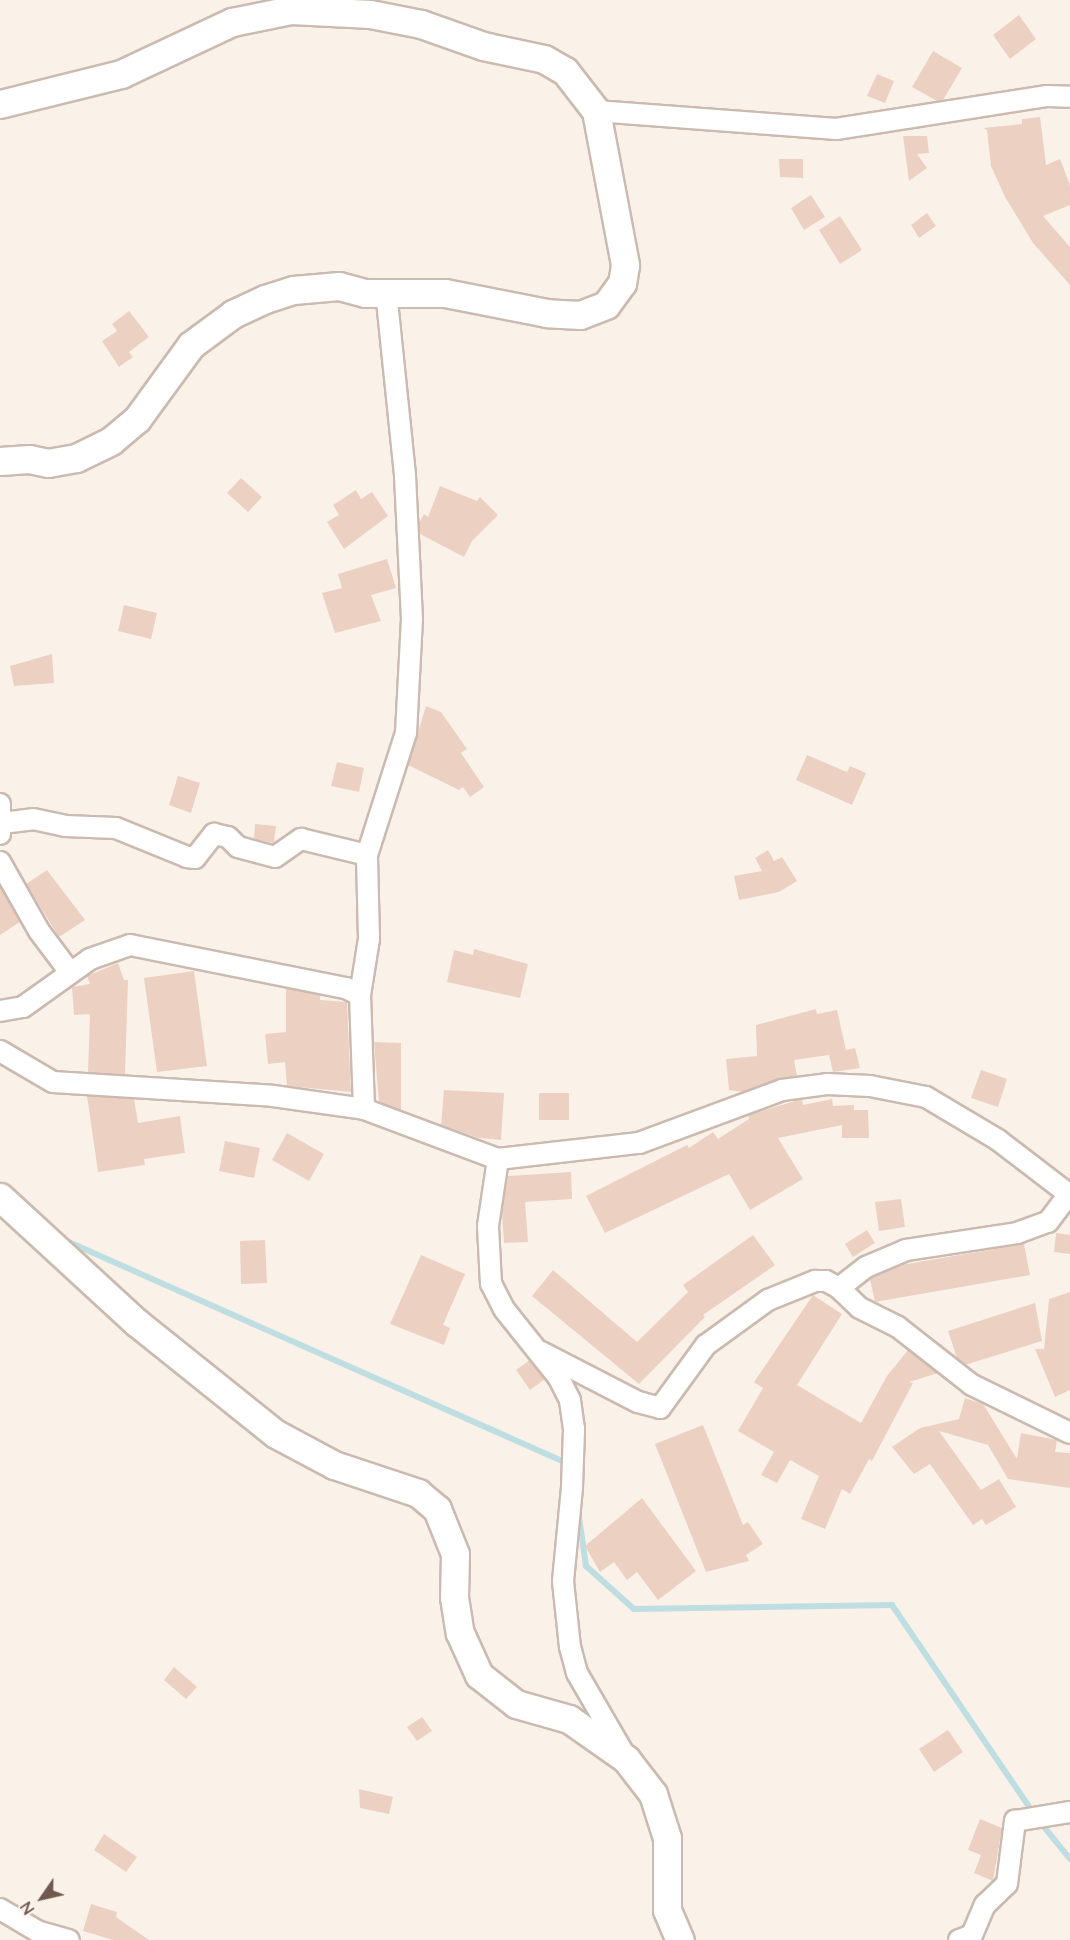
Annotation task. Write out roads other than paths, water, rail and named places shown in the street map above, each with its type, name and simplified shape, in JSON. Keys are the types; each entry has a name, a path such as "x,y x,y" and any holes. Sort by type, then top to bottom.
{"main road":[{"path":"0,104 121,74 232,22 291,10 370,14 544,59 565,70 596,111 625,265 622,283 606,305 568,315 468,296 315,287 265,299 233,314 191,345 137,419 111,441 76,458 48,463 29,459 0,461"},
{"path":"0,1197 136,1322 276,1434 334,1466 399,1485 428,1500 437,1509 454,1554 454,1597 460,1633 479,1675 516,1704 569,1719 626,1759 653,1794 667,1838 665,1895 674,1932 680,1940"}],"street":[{"path":"596,111 836,129 1047,96 1070,97"},
{"path":"364,1109 360,995 369,939 367,855 406,733 410,673 411,582 405,475 386,291"},
{"path":"1,820 33,819 65,826 116,828 187,857 195,858 214,834 228,837 238,847 275,857 301,839 367,855"},
{"path":"0,862 39,931 69,971"},
{"path":"0,1011 31,1003 69,971 90,959 130,945 346,988 360,995"},
{"path":"0,1052 53,1082 273,1096 364,1109 498,1159 639,1143 782,1090 827,1084 870,1086 926,1097 998,1140 1070,1195 1048,1222 1017,1233 906,1250 866,1268 839,1288"},
{"path":"498,1159 488,1226 491,1284 504,1309 539,1351 566,1390 572,1413 572,1487 563,1581 570,1647 577,1673 626,1759"},
{"path":"539,1351 655,1409 680,1385 690,1365 706,1345 768,1300 815,1281 826,1281 839,1288 861,1308 898,1327 972,1386 1070,1433"},
{"path":"959,1940 972,1935 985,1905 1007,1884 1015,1821 1070,1812"},
{"path":"0,1909 37,1931 69,1940"}],"waterway":[{"path":"62,1239 571,1465"},
{"path":"578,1510 586,1566 634,1609 892,1605 1036,1817 1070,1859"}]}
